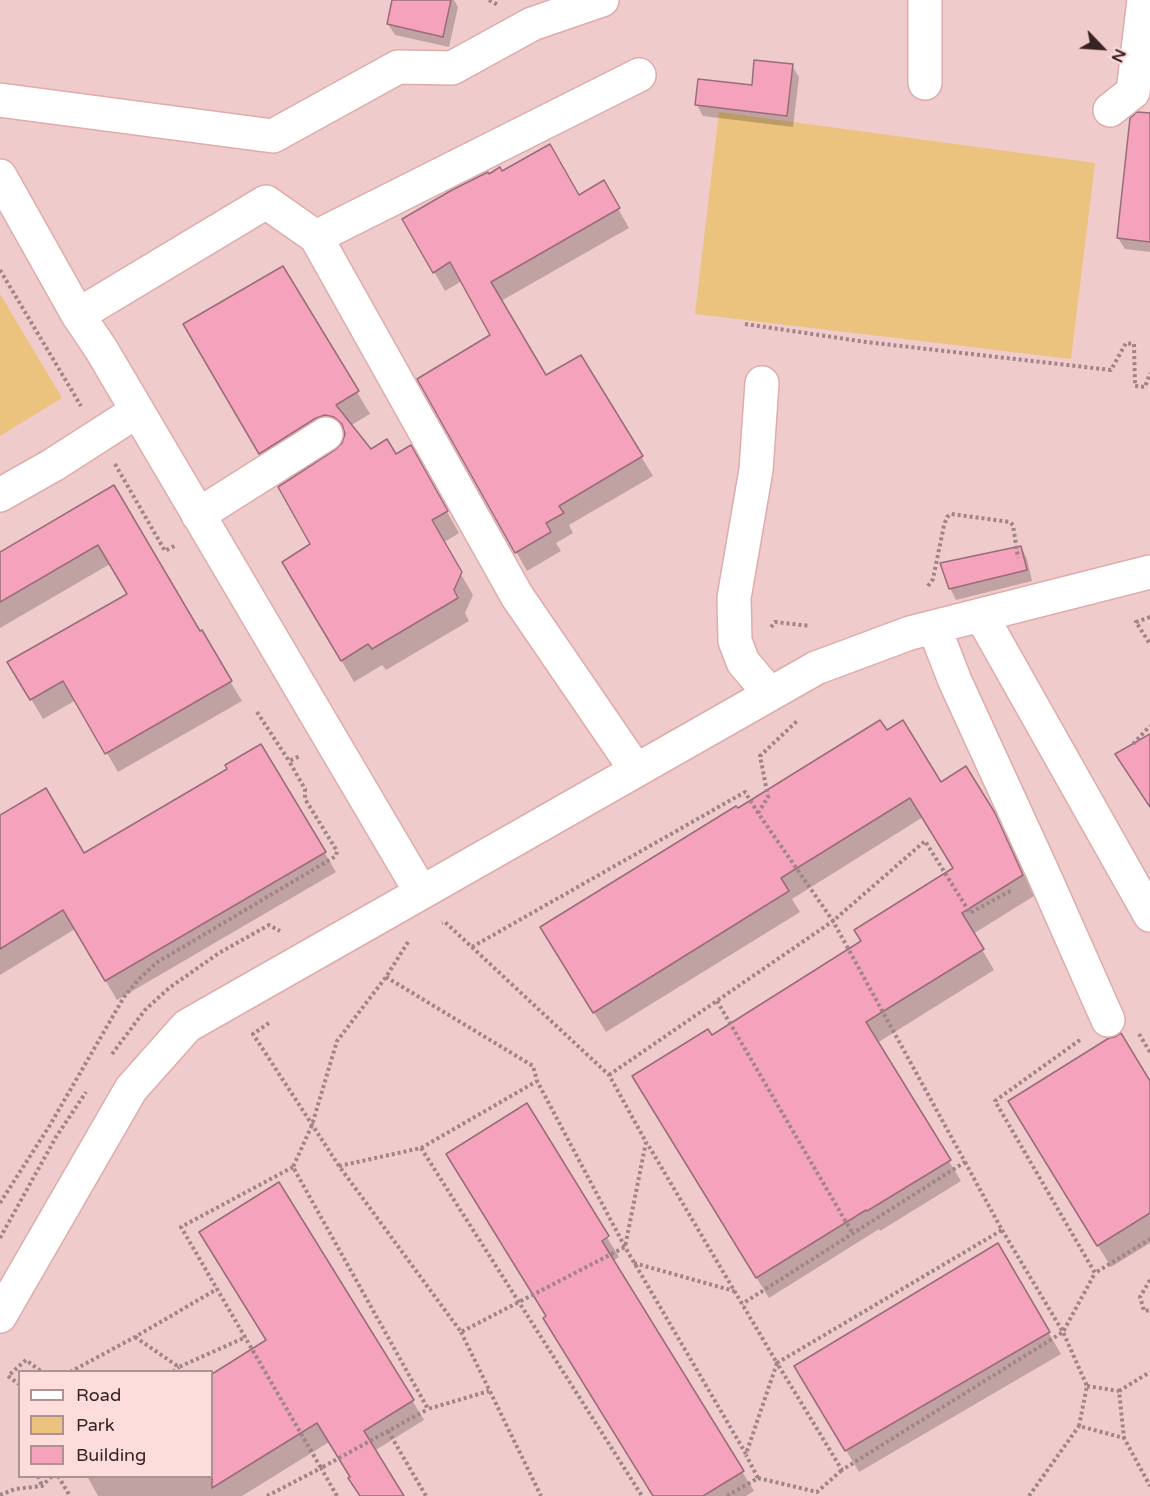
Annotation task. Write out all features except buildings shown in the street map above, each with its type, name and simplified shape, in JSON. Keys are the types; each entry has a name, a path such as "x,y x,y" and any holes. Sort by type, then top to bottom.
{"lane":[{"path":"0,100 273,136 398,67 452,68 532,24 602,0"},
{"path":"925,0 925,83"},
{"path":"1110,110 1133,92 1144,0"},
{"path":"316,237 639,75"},
{"path":"0,176 78,315 101,349 421,892"},
{"path":"78,315 266,202 316,237 517,596 636,770"},
{"path":"762,384 756,470 734,598 735,641 742,662 770,694"},
{"path":"0,495 53,465 137,411"},
{"path":"198,515 326,434"},
{"path":"0,1316 131,1089 186,1026 816,668 910,633 1150,572"},
{"path":"981,615 1150,915"},
{"path":"934,627 955,681 1108,1020"}],"path":[{"path":"746,324 866,342 1111,370 1126,343 1134,344 1135,386 1145,387 1150,373"},
{"path":"928,586 933,579 944,525 951,514 1010,522 1013,525 1017,558"},
{"path":"1150,616 1136,622 1150,644"},
{"path":"769,630 775,622 810,626"},
{"path":"0,1203 50,1125 124,997 139,979 156,963 336,856 337,851 304,799 305,789 257,712"},
{"path":"758,813 768,797 760,756 799,720"},
{"path":"1133,744 1150,726"},
{"path":"289,762 306,753"},
{"path":"472,947 745,792 833,921 1002,1230 1063,1332 1087,1386 1079,1426 1029,1496"},
{"path":"609,1075 833,921 925,841 970,914 1043,873"},
{"path":"434,926 445,922 609,1075 646,1142 842,1470"},
{"path":"337,1496 181,1227 293,1167 312,1125 337,1041 386,977 412,935 404,940"},
{"path":"386,977 533,1066 537,1081 625,1247 758,1478"},
{"path":"717,1001 853,1234"},
{"path":"1095,1273 995,1101 1108,1020"},
{"path":"270,1022 253,1034 339,1166 460,1332 541,1496"},
{"path":"339,1166 421,1148 537,1081"},
{"path":"625,1247 646,1142"},
{"path":"421,1148 642,1496"},
{"path":"742,1304 966,1162"},
{"path":"293,1167 428,1409"},
{"path":"746,1454 777,1363 1002,1230"},
{"path":"728,1496 758,1478 819,1494 842,1470 1063,1332 1095,1273 1150,1239"},
{"path":"460,1332 625,1247"},
{"path":"634,1263 734,1291"},
{"path":"1150,1280 1140,1297 1144,1311 1150,1310"},
{"path":"72,1370 135,1337 217,1289"},
{"path":"135,1337 179,1367"},
{"path":"174,1370 246,1337"},
{"path":"18,1384 8,1376 27,1360 41,1370"},
{"path":"1087,1386 1119,1391 1150,1372"},
{"path":"267,1496 428,1409 489,1391"},
{"path":"1119,1391 1124,1438 1150,1486"},
{"path":"1079,1426 1124,1438"},
{"path":"388,1431 426,1496"},
{"path":"39,1478 42,1486"},
{"path":"0,1495 15,1489 42,1486 50,1478"},
{"path":"59,1478 70,1496"}],"shaded area":[{"path":"0,0 1150,0 1150,1496 0,1496"}],"green space":[{"path":"719,112 1095,163 1071,359 695,314"},
{"path":"0,294 62,398 0,436"}]}
